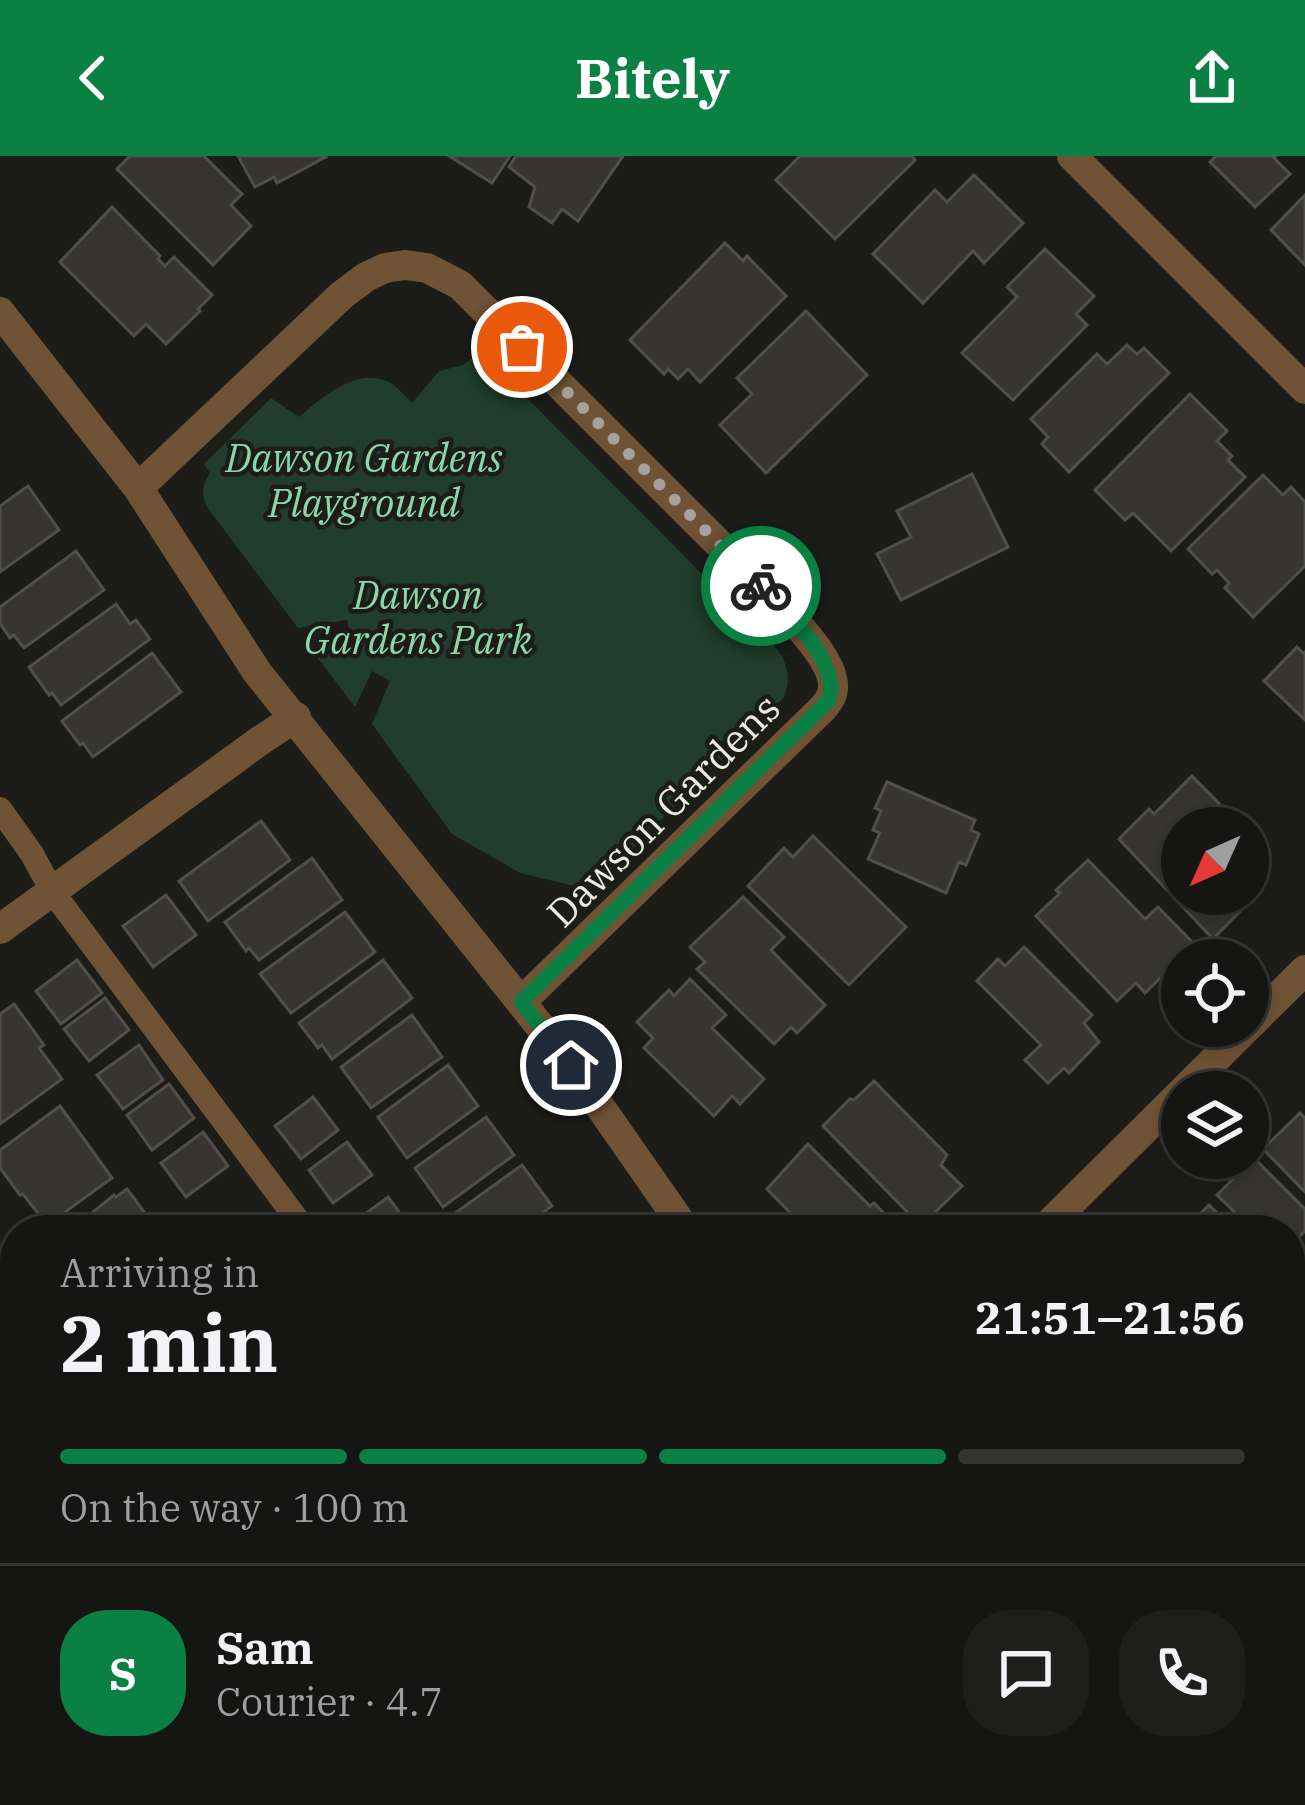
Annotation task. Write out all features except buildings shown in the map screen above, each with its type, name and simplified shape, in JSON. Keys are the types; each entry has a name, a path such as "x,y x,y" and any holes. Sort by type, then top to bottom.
{"street":[{"path":"1072,156 1305,389"},
{"name":"Dawson Gardens","path":"138,488 342,295 385,268 427,268 460,284 804,633 832,679 833,688 823,708 521,1002"},
{"path":"0,312 138,488 257,671 571,1065 676,1215"},
{"path":"0,929 296,717"},
{"path":"1058,1215 1305,970"}],"lane":[{"path":"0,809 52,891 293,1215"}],"green space":[{"path":"480,351 779,651 788,673 784,697 591,890 520,873 452,834 372,724 390,681 372,671 355,707 314,653 352,643 347,620 298,628 204,498 210,473 204,464 271,398 299,417 340,386 377,378 392,384 412,403 439,371 463,365"}],"way so far":[{"path":"522,347 761,586"}],"route":[{"path":"571,1065 521,1002 829,700 833,688 828,667 761,586"}],"park label":[{"name":"Dawson Gardens Playground","path":"364,480"},
{"name":"Dawson Gardens Park","path":"418,616"}]}
